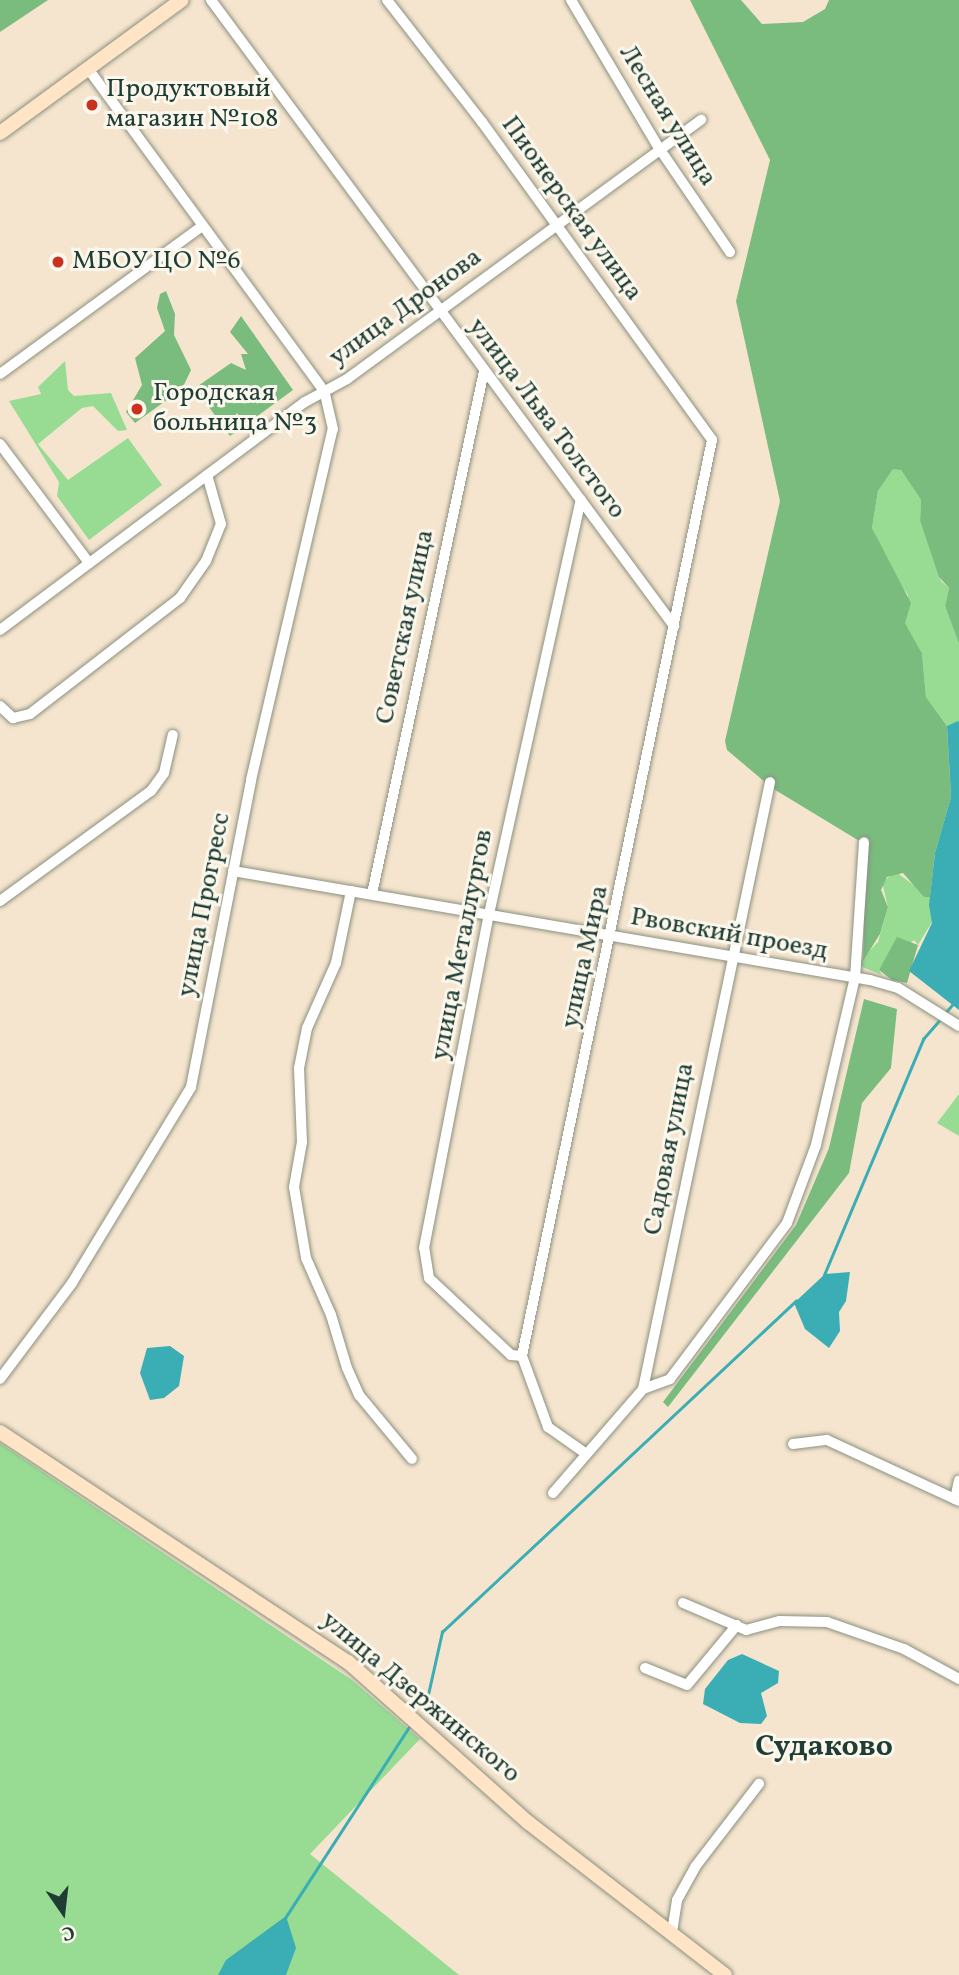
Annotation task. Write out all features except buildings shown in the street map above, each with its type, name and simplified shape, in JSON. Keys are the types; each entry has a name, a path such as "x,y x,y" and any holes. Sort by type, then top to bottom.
{"street":[{"path":"0,133 182,0"},
{"name":"улица Льва Толстого","path":"211,0 674,626"},
{"name":"Пионерская улица","path":"387,0 482,122 712,440 712,448"},
{"name":"Лесная улица","path":"571,0 659,148 730,253"},
{"path":"88,69 201,227 324,391"},
{"name":"улица Дронова","path":"0,630 297,408 440,310 701,120"},
{"path":"0,374 201,227"},
{"name":"Советская улица","path":"372,894 484,371"},
{"name":"улица Прогресс","path":"0,1379 72,1283 191,1087 233,871 333,429 324,391"},
{"path":"0,444 89,564"},
{"name":"улица Мира","path":"522,1356 712,448"},
{"path":"0,706 13,718 30,714 180,598 206,561 221,524 207,475"},
{"name":"улица Металлургов","path":"522,1356 511,1355 429,1278 424,1248 489,914 580,500"},
{"path":"0,901 151,791 164,773 173,735"},
{"name":"Садовая улица","path":"553,1493 585,1453 602,1441 643,1389 730,958 770,782"},
{"path":"643,1389 670,1379 787,1223 816,1145 855,978 864,842"},
{"name":"Рвовский проезд","path":"233,871 855,978 898,988 959,1026"},
{"path":"351,891 336,963 307,1028 299,1068 302,1142 294,1187 306,1258 331,1314 351,1377 359,1395 412,1459"},
{"path":"522,1356 548,1427 585,1453"},
{"name":"улица Дзержинского","path":"0,1432 331,1650 529,1823 724,1975"},
{"path":"793,1444 827,1440 957,1500 959,1480"},
{"path":"683,1603 746,1630 780,1621 827,1622 904,1649 959,1679"},
{"path":"645,1668 687,1685 737,1625"},
{"path":"672,1932 677,1900 695,1867 759,1784"}],"green space":[{"path":"0,0 48,0 0,32"},
{"path":"690,0 741,0 762,24 803,22 825,9 829,0 959,0 959,644 945,606 949,588 939,577 920,521 921,500 901,470 893,469 878,491 872,528 911,603 905,623 922,653 926,697 947,726 951,797 935,853 930,897 924,897 903,873 887,877 881,890 888,907 880,934 863,961 866,845 772,788 727,750 725,741 780,501 736,301 770,160"},
{"path":"166,291 175,314 174,335 191,370 182,389 135,423 126,412 142,385 135,358 165,331 157,308 160,294"},
{"path":"241,316 293,390 230,436 195,388 231,363 246,370 241,354 248,354 230,332"},
{"path":"65,361 68,390 74,396 111,393 127,430 118,431 93,406 82,408 38,444 68,480 128,438 162,485 89,540 57,496 59,482 9,401 41,394 38,387"},
{"path":"893,468 901,470 921,500 920,521 941,581 949,588 945,606 959,644 959,722 947,726 926,697 922,653 905,623 908,595 892,572 872,528 878,491"},
{"path":"896,872 930,897 932,922 918,945 914,940 879,970 882,975 860,966 860,960 878,942 888,907 882,882"},
{"path":"897,937 918,945 907,983 892,980 879,970"},
{"path":"864,999 897,1009 891,1068 862,1103 849,1173 668,1407 663,1402 796,1225 829,1148"},
{"path":"959,1094 959,1136 937,1123"},
{"path":"0,1443 352,1680 420,1739 310,1854 459,1975 0,1975"}],"water":[{"path":"958,721 959,1010 909,971 932,923 929,905 935,853 951,797 947,726"},
{"path":"850,1272 846,1301 839,1312 840,1331 829,1348 805,1329 794,1303 825,1274"},
{"path":"170,1346 184,1356 179,1386 164,1398 150,1400 140,1373 147,1348"},
{"path":"742,1654 779,1671 778,1683 761,1693 767,1716 761,1724 740,1723 703,1704 705,1689 728,1660"},
{"path":"286,1916 296,1948 286,1975 218,1975 226,1960"}],"waterway":[{"path":"945,1013 959,997"},
{"path":"824,1275 923,1039 941,1018"},
{"path":"427,1699 442,1632 796,1301"},
{"path":"285,1918 409,1727"}],"place":[{"name":"Продуктовый магазин №108","path":"92,105"},
{"name":"МБОУ ЦО №6","path":"58,262"},
{"name":"Городская больница №3","path":"137,409"}],"district":[{"name":"Судаково","path":"824,1747"}]}
